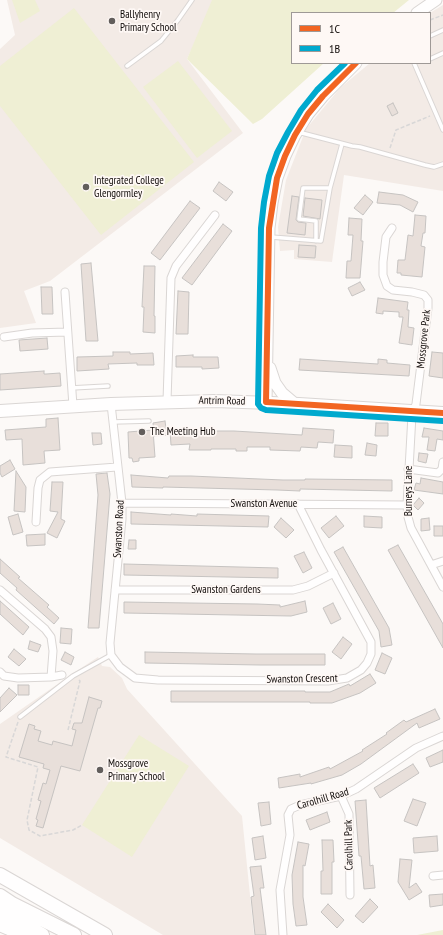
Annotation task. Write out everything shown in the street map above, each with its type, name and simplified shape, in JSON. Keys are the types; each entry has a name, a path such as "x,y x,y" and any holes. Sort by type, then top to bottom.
{"highway":[{"path":"0,876 26,897 86,935"},
{"path":"0,876 105,935"},
{"path":"0,896 19,908 74,935"},
{"path":"0,911 42,935"},
{"path":"0,924 25,935"}],"main road":[{"name":"Antrim Road","path":"0,411 167,401 215,400 414,410 443,413"}],"street":[{"path":"418,12 436,0"},
{"path":"266,402 269,237 272,203 277,178 285,156 308,114 323,96 355,64"},
{"path":"167,401 171,278 176,266 215,215"},
{"name":"Mossgrove Park","path":"392,228 386,237 383,262 383,275 386,286 393,290 424,295 428,300 416,404 414,410"},
{"path":"65,292 73,406"},
{"path":"4,337 32,333 68,332"},
{"path":"267,360 275,383 282,393 295,404"},
{"name":"Swanston Road","path":"111,404 122,503 122,518 110,643 111,655"},
{"name":"Burneys Lane","path":"414,410 412,415 408,468 408,517 411,528 443,587"},
{"path":"408,468 438,473 442,469 443,462"},
{"path":"36,522 38,488 40,480 50,472 118,467"},
{"name":"Swanston Avenue","path":"122,503 407,505"},
{"name":"Swanston Crescent","path":"111,655 120,667 135,678 158,680 328,681 347,678 361,670 367,663 371,654 371,642 298,504"},
{"path":"431,565 443,560"},
{"name":"Swanston Gardens","path":"115,590 293,590 308,586 334,573"},
{"path":"0,590 45,629 51,637 53,651 51,677"},
{"path":"2,677 51,677 62,675"},
{"name":"Carolhill Road","path":"283,935 280,890 290,835 288,815 291,809 300,805 341,796 356,789 416,748 443,736"},
{"name":"Carolhill Park","path":"341,796 349,814 350,895"},
{"path":"433,876 443,875"}],"lane":[{"path":"127,66 161,41 192,0"},
{"path":"431,36 443,30"},
{"path":"431,59 443,53"},
{"path":"414,64 443,130"},
{"path":"297,132 434,167 443,164"},
{"path":"269,237 316,241 321,240 330,188 342,144"},
{"path":"316,241 316,221 299,219 303,188 330,188"},
{"path":"71,388 108,386"},
{"path":"113,422 148,421"},
{"path":"20,717 73,676 111,655"}],"path":[{"path":"431,20 443,15"},
{"path":"388,155 396,130 436,114"},
{"path":"68,730 80,681 73,676"},
{"path":"20,717 6,757 38,767 27,820 29,830 40,836 73,830 82,826"}],"shaded area":[{"name":"Integrated College Glengormley","path":"7,0 215,0 187,59 243,133 50,281 24,291 36,323 0,328 0,49 15,35"},
{"path":"443,5 443,191 344,175 332,262 294,259 294,250 280,251 278,227 286,180 306,129 340,88 369,64 431,64 431,12"},
{"name":"Mossgrove Primary School","path":"98,657 102,666 110,667 122,678 127,689 242,816 254,935 163,935 0,838 0,724"}],"green space":[{"path":"12,0 35,0 40,11 20,23"},
{"path":"212,0 409,0 394,12 291,12 291,64 323,64 262,119 253,124 187,59"},
{"path":"74,8 194,162 101,235 0,106 0,66"},
{"path":"178,61 232,131 197,158 143,87"},
{"path":"139,735 189,766 132,857 82,825"},
{"path":"443,930 443,935 417,935"}],"building":[{"path":"393,103 398,113 392,116 387,106"},
{"path":"219,182 233,192 226,201 213,191"},
{"path":"379,192 403,195 418,202 413,212 400,205 377,203"},
{"path":"365,195 373,202 363,215 354,208"},
{"path":"292,196 299,197 296,220 298,222 306,223 305,235 287,233"},
{"path":"305,198 322,200 320,219 303,216"},
{"path":"190,201 200,208 160,260 151,253"},
{"path":"415,215 426,216 425,233 423,233 421,246 425,247 422,277 401,275 401,273 397,273 398,260 405,260 408,235 413,236"},
{"path":"349,218 362,219 361,241 363,241 360,278 346,278 347,261 351,261 353,235 348,235"},
{"path":"223,224 232,231 192,285 182,278"},
{"path":"299,245 316,246 315,258 298,257"},
{"path":"91,263 98,341 86,341 81,264"},
{"path":"144,266 155,266 155,333 143,332 144,307 142,307"},
{"path":"360,282 365,290 352,296 348,288"},
{"path":"41,287 52,287 53,314 42,314"},
{"path":"178,291 189,292 188,334 176,334"},
{"path":"378,298 408,302 408,327 414,328 412,345 399,343 403,317 399,317 399,312 383,311 383,314 376,313"},
{"path":"47,338 48,349 20,351 19,340"},
{"path":"113,352 130,352 130,354 153,353 154,365 137,365 137,363 108,364 109,369 77,371 77,357 113,356"},
{"path":"432,352 443,353 443,378 429,376"},
{"path":"193,355 193,357 218,357 219,368 202,369 202,367 176,367 176,356"},
{"path":"300,359 378,364 378,359 387,360 387,363 410,365 409,376 299,370"},
{"path":"44,371 44,374 60,373 61,386 0,390 0,374"},
{"path":"58,418 60,450 44,451 45,463 23,465 22,439 6,440 5,430 46,427 46,419"},
{"path":"165,421 167,435 154,436 153,423"},
{"path":"376,423 388,423 388,436 375,436"},
{"path":"303,428 334,430 333,443 318,442 317,448 301,447 300,451 270,450 270,447 247,447 247,451 236,451 236,449 189,450 190,444 171,445 170,431 234,431 302,435"},
{"path":"424,428 443,431 443,440 437,439 435,451 427,450 429,437 422,437"},
{"path":"153,430 155,457 139,458 139,461 133,462 132,458 129,458 128,432"},
{"path":"92,433 101,433 102,444 93,445"},
{"path":"367,443 377,445 376,456 365,455"},
{"path":"335,445 352,446 352,458 334,457"},
{"path":"419,453 428,454 426,463 418,461"},
{"path":"10,460 15,469 2,477 0,473 0,466"},
{"path":"16,471 26,487 25,512 14,511"},
{"path":"107,473 110,494 99,628 88,628 98,495 96,474"},
{"path":"131,475 168,478 169,476 191,476 283,480 392,480 392,491 300,489 300,491 132,487"},
{"path":"421,478 443,482 443,494 414,490 416,483 420,484"},
{"path":"52,482 63,482 61,519 65,521 57,538 47,533 58,512 50,511"},
{"path":"419,498 424,503 418,510 413,505"},
{"path":"131,512 197,516 197,514 269,516 268,527 131,524"},
{"path":"18,514 23,532 13,535 8,517"},
{"path":"336,516 344,526 329,538 321,528"},
{"path":"364,516 382,517 382,528 364,527"},
{"path":"281,518 294,530 286,538 274,527"},
{"path":"429,518 430,530 421,531 421,519"},
{"path":"434,526 443,526 443,536 434,536"},
{"path":"45,534 45,545 27,546 26,535"},
{"path":"129,540 136,540 136,549 128,549"},
{"path":"398,545 443,624 443,648 388,550"},
{"path":"343,547 389,628 392,645 381,647 379,631 334,552"},
{"path":"304,552 312,568 303,573 294,556"},
{"path":"0,559 20,577 18,578 49,605 47,607 59,618 54,624 16,590 17,588 0,573"},
{"path":"124,564 278,568 278,578 124,575"},
{"path":"0,601 29,627 23,635 0,614"},
{"path":"305,601 307,612 291,616 124,613 124,602 257,604 280,605 280,607"},
{"path":"333,603 341,619 331,624 323,608"},
{"path":"61,628 72,629 71,644 60,643"},
{"path":"343,637 352,644 341,659 332,652"},
{"path":"30,641 41,645 38,652 28,649"},
{"path":"14,649 26,659 19,666 8,657"},
{"path":"65,652 74,657 71,665 61,660"},
{"path":"145,652 325,654 325,665 145,663"},
{"path":"382,653 392,658 385,674 375,670"},
{"path":"370,674 376,683 360,693 332,703 171,702 171,691 330,692 349,684 350,686"},
{"path":"18,685 29,685 29,695 18,695"},
{"path":"9,688 17,695 0,712 0,698"},
{"path":"89,697 102,701 100,708 98,708 80,771 61,766 43,828 36,826 38,820 36,819 41,801 38,800 43,783 46,784 50,770 43,768 44,764 19,757 29,724 35,726 34,729 41,731 38,741 52,745 53,741 72,746 76,730 72,729 74,723 82,723"},
{"path":"435,709 440,719 419,728 417,723 361,764 342,775 311,784 279,788 278,778 300,774 300,777 329,767 330,769 363,751 362,750 387,734 386,733 404,720 406,722"},
{"path":"443,750 443,762 430,767 426,758"},
{"path":"413,764 419,773 380,798 374,788"},
{"path":"413,799 426,803 417,826 404,821"},
{"path":"366,800 370,866 373,865 375,888 364,889 361,856 359,856 355,801"},
{"path":"269,802 271,824 261,826 258,803"},
{"path":"327,812 330,822 310,830 306,820"},
{"path":"263,836 266,858 255,860 252,838"},
{"path":"437,836 438,851 414,853 413,838"},
{"path":"322,840 333,840 334,862 332,862 332,894 321,894 321,871 323,871"},
{"path":"298,842 309,844 305,866 303,865 303,897 307,925 296,926 293,904 292,875"},
{"path":"400,859 412,860 409,888 416,883 422,892 409,900 398,882"},
{"path":"261,866 264,888 260,888 266,935 255,935 251,897 254,896 250,867"},
{"path":"443,894 443,905 430,907 429,895"},
{"path":"370,899 378,907 363,923 355,916"},
{"path":"328,904 344,920 337,928 321,912"}],"transit line":[{"name":"1B","path":"344,64 317,90 301,110 277,153 269,176 261,228 258,404 261,408 266,410 443,421"},
{"name":"1C","path":"355,64 323,96 308,114 295,135 277,178 269,228 266,402 443,413"}],"place":[{"name":"Ballyhenry Primary School","path":"112,21"},
{"name":"Integrated College Glengormley","path":"86,187"},
{"name":"The Meeting Hub","path":"142,432"},
{"name":"Mossgrove Primary School","path":"100,770"}]}
